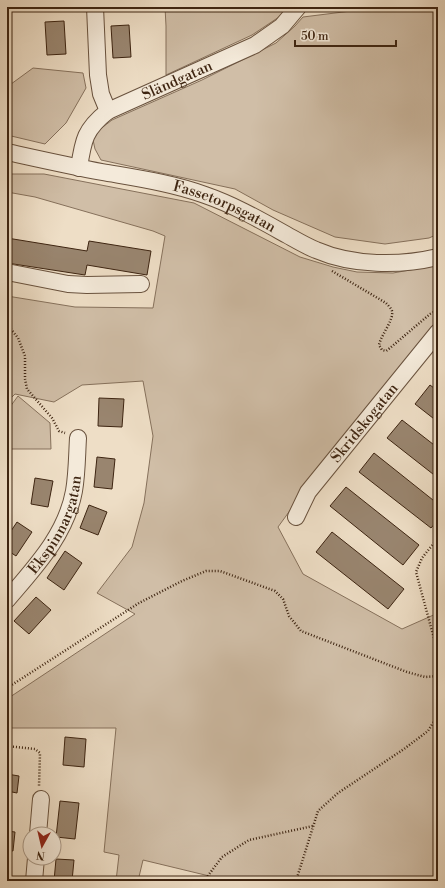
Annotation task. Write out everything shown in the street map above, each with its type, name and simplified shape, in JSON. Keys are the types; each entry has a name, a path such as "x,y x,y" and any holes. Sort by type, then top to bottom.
{"street":[{"path":"95,7 98,75 101,94 108,111"},
{"name":"Sländgatan","path":"80,168 85,138 88,131 96,120 108,111 255,45 282,26 298,7"},
{"name":"Fassetorpsgatan","path":"7,152 80,168 168,184 206,195 244,211 316,250 341,258 364,262 385,262 423,260 438,257"},
{"path":"7,272 68,284 140,284"},
{"name":"Skridskogatan","path":"296,517 308,492 438,332"},
{"name":"Ekspinnargatan","path":"7,600 46,554 65,523 74,491 78,438"},
{"path":"39,826 41,799"},
{"path":"34,881 35,866"}],"path":[{"path":"331,271 386,303 392,310 390,321 380,339 379,345 382,350 386,351 430,314 438,310"},
{"path":"7,324 18,338 25,356 26,389 52,418 59,431 78,438"},
{"path":"438,538 422,558 416,572 438,653"},
{"path":"7,688 139,603 182,581 206,571 220,571 275,591 283,599 289,616 301,631 407,672 425,677 438,676"},
{"path":"296,881 318,811 338,793 404,749 428,731 438,715"},
{"path":"7,746 35,750 40,753 39,782 41,799"},
{"path":"204,881 222,857 249,840 313,826"}],"shaded area":[{"path":"165,7 287,7 282,15 252,35 166,75"},
{"path":"383,7 438,7 438,234 429,238 385,244 335,237 273,210 235,189 101,160 95,149 93,140 99,130 112,120 202,80 276,43 303,17"},
{"path":"33,68 83,73 86,88 66,123 45,144 7,135 7,87"},
{"path":"7,173 44,174 194,203 300,257 333,267 357,272 393,273 438,265 438,319 339,443 278,527 303,574 402,629 438,613 438,881 230,881 143,860 138,881 116,881 119,855 104,852 116,728 7,728 7,699 135,614 97,593 132,547 144,503 153,436 143,381 82,385 54,402 15,394 7,402 7,296 75,307 153,308 165,236 153,231 35,197 7,192"},
{"path":"18,396 50,423 51,449 7,449 7,411"}],"building":[{"path":"64,21 66,54 47,55 45,22"},
{"path":"129,25 131,57 113,58 111,26"},
{"path":"7,238 87,251 89,241 151,251 147,275 87,265 85,275 7,263"},
{"path":"430,385 438,391 438,422 415,404"},
{"path":"99,398 124,399 122,427 98,426"},
{"path":"402,420 438,448 438,478 387,438"},
{"path":"374,453 438,504 438,520 431,528 359,472"},
{"path":"97,457 115,459 112,489 94,487"},
{"path":"35,478 53,481 48,507 31,504"},
{"path":"346,487 419,545 403,565 330,506"},
{"path":"89,505 107,512 98,535 80,528"},
{"path":"17,522 32,532 16,556 7,550 7,537"},
{"path":"332,532 404,589 388,609 316,552"},
{"path":"65,551 82,563 64,590 47,578"},
{"path":"36,597 51,610 29,634 14,621"},
{"path":"65,737 86,739 84,767 63,765"},
{"path":"7,774 19,776 17,793 7,791"},
{"path":"60,801 79,803 75,839 62,838 62,826 57,826"},
{"path":"7,831 15,832 13,851 7,850"},
{"path":"62,859 74,860 72,881 54,881 55,866 62,866"}]}
